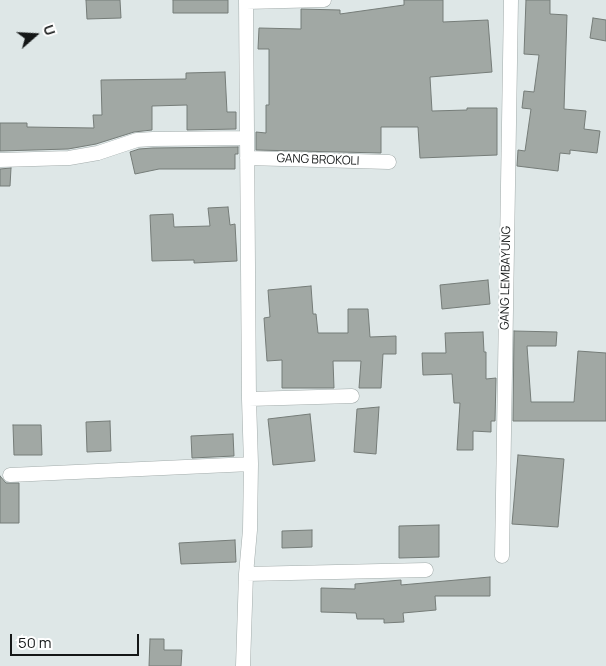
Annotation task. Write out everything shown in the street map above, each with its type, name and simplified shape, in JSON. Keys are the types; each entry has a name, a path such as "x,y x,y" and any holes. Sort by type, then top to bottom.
{"street":[{"path":"243,666 246,574 250,530 251,464 246,1 324,0"},
{"name":"GANG LEMBAYUNG","path":"502,556 511,0"},
{"path":"0,160 69,158 98,153 136,140 247,138"},
{"name":"GANG BROKOLI","path":"247,158 389,162"},
{"path":"249,399 352,396"},
{"path":"10,475 251,464"},
{"path":"246,574 426,570"}],"building":[{"path":"86,0 120,0 121,18 87,19"},
{"path":"173,0 228,0 228,13 173,13"},
{"path":"404,0 443,0 443,22 488,20 492,72 430,77 432,111 497,108 497,155 420,158 418,127 381,127 381,153 256,150 256,132 266,133 266,105 269,105 269,49 258,49 259,28 301,29 301,9 340,10 340,14 404,5"},
{"path":"526,0 550,0 550,14 567,15 564,109 586,111 584,129 600,131 597,153 570,150 570,154 560,153 558,171 517,166 518,150 525,151 531,109 522,108 524,91 534,92 539,55 524,54"},
{"path":"593,18 606,20 606,41 590,38"},
{"path":"225,72 227,112 236,112 236,129 187,130 187,105 152,106 152,130 134,132 96,144 68,149 0,151 0,123 27,123 27,127 94,128 93,115 102,115 101,80 186,79 186,73"},
{"path":"238,147 238,154 235,154 235,169 159,169 135,174 130,152 153,148"},
{"path":"11,168 10,186 0,186 0,169"},
{"path":"228,207 230,225 235,224 237,261 194,263 194,260 152,261 150,215 173,214 174,227 210,226 208,208"},
{"path":"488,280 490,304 442,309 440,285"},
{"path":"311,286 313,314 316,314 318,333 348,333 348,309 368,309 370,337 396,336 396,354 383,354 381,388 359,388 361,361 333,361 334,388 282,388 282,360 267,361 264,318 270,317 268,290"},
{"path":"514,331 557,332 556,346 527,346 531,402 574,402 578,351 606,353 606,421 513,421"},
{"path":"483,332 484,352 486,352 486,379 496,378 495,421 491,421 491,432 473,431 473,450 457,450 460,403 454,403 452,374 423,375 422,353 446,353 445,333"},
{"path":"379,407 376,454 354,452 357,409"},
{"path":"310,414 315,461 273,465 268,419"},
{"path":"110,421 111,451 87,452 86,422"},
{"path":"13,425 41,425 42,455 14,455"},
{"path":"233,434 234,456 192,458 191,436"},
{"path":"518,455 564,459 558,527 512,524"},
{"path":"0,476 6,483 19,483 19,523 0,523"},
{"path":"439,525 439,557 399,558 399,526"},
{"path":"312,530 312,547 282,548 282,531"},
{"path":"235,540 236,562 181,564 179,543"},
{"path":"490,577 490,596 435,596 436,610 403,613 404,622 384,623 384,619 357,619 356,613 321,612 321,588 355,589 355,584 401,580 401,585"},
{"path":"150,639 164,639 164,650 182,650 181,666 149,666"}]}
